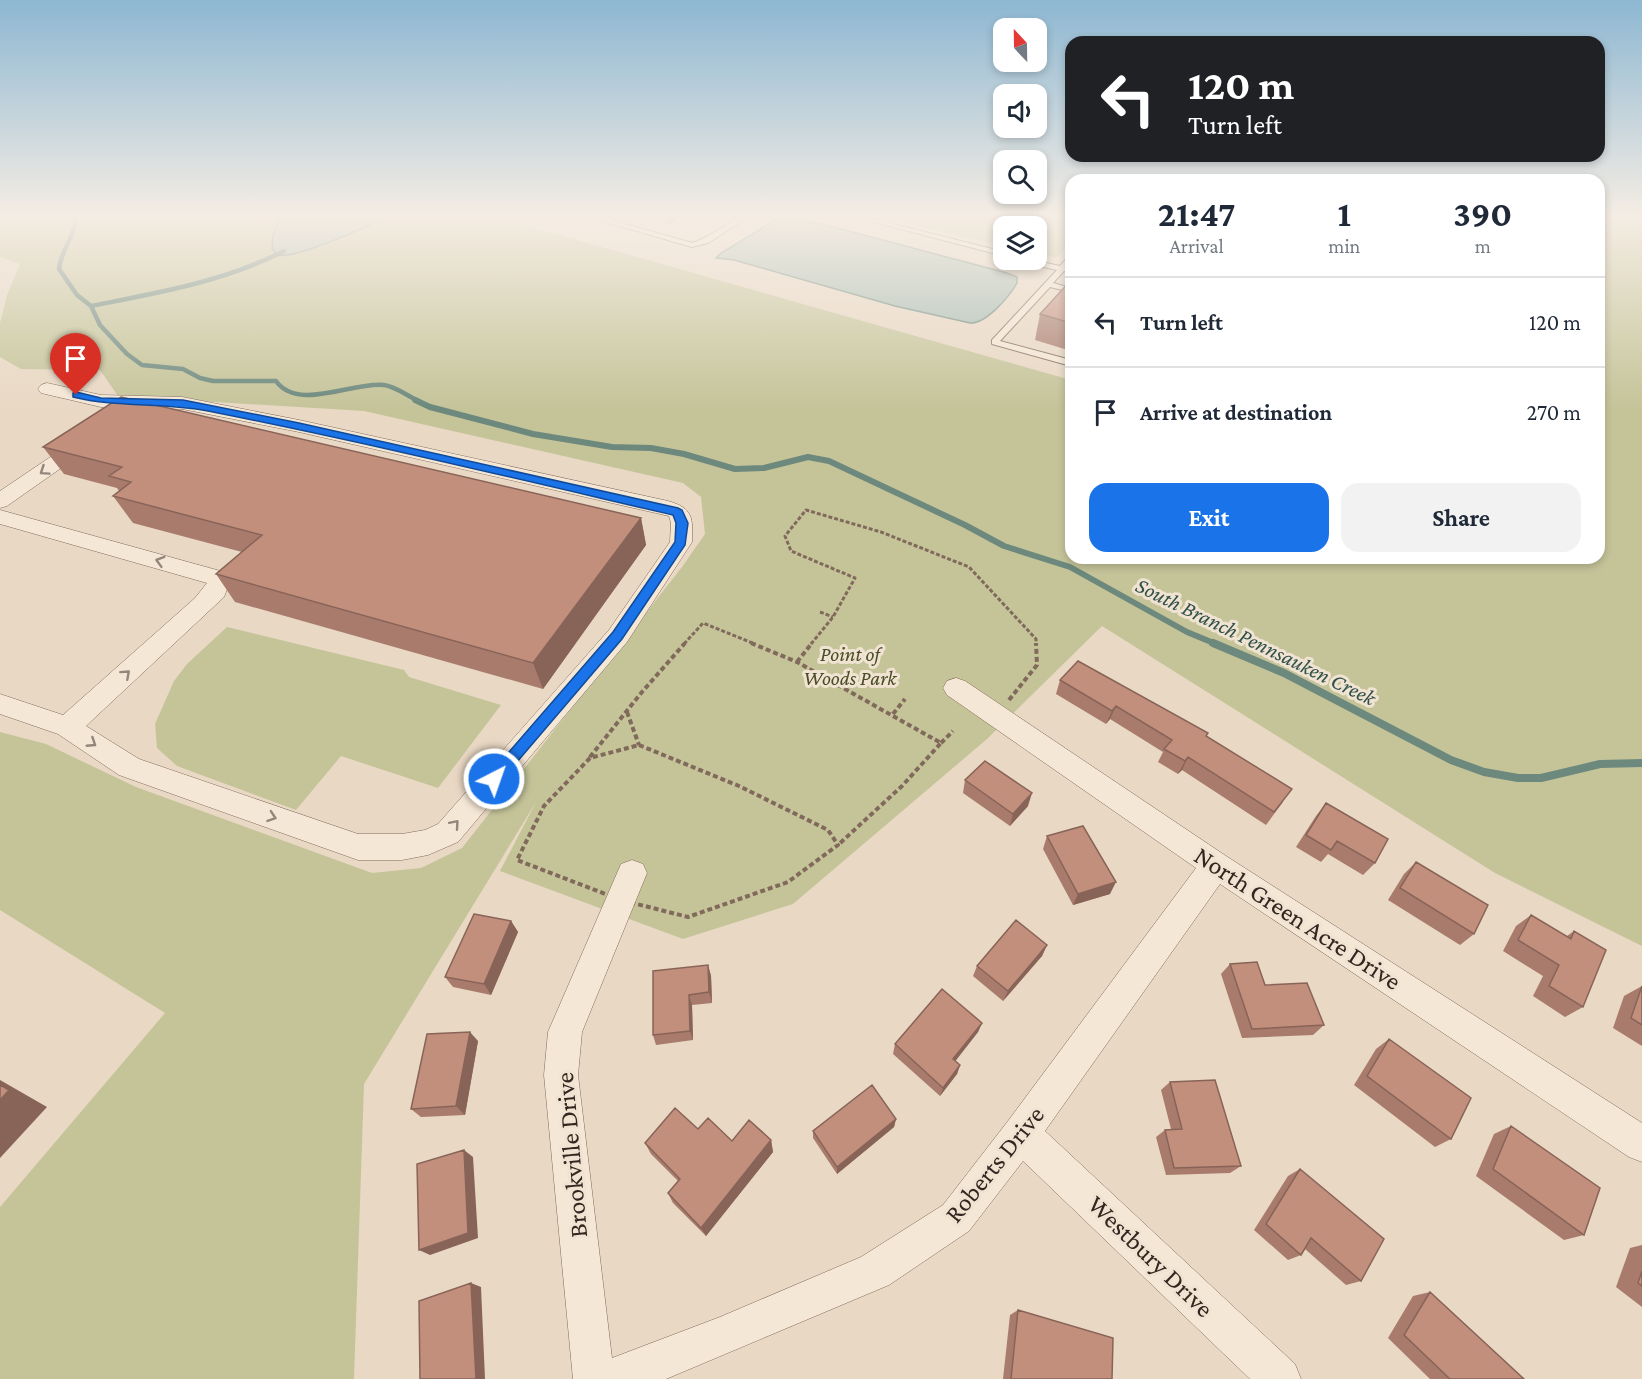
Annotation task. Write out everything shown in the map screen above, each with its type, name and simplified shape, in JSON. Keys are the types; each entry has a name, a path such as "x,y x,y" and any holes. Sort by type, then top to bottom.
{"street":[{"path":"0,704 67,727 129,767 358,847 402,847 428,842 448,833 618,636 681,542 682,523 678,512 668,508 299,426 183,403 101,400 47,388"},
{"path":"115,422 144,403"},
{"path":"0,501 96,435"},
{"path":"0,517 208,575 219,582 216,591 203,604 67,727"},
{"name":"North Green Acre Drive","path":"956,688 1216,865 1642,1144"},
{"name":"Roberts Drive","path":"614,1379 724,1336 875,1271 956,1218 1021,1134 1216,865"},
{"name":"Brookville Drive","path":"594,1379 561,1075 565,1032 627,886"},
{"name":"Westbury Drive","path":"1021,1134 1280,1379"}],"lane":[{"path":"1052,279 996,342 1065,361"},
{"path":"1048,284 1065,288"}],"path":[{"path":"797,662 833,617 855,578 791,551 785,536 806,510 881,532 969,567 1036,639 1037,665 997,715"},
{"path":"820,612 833,617"},
{"path":"941,743 797,662 703,623 590,758 544,806 517,860 627,886 667,909 688,917 788,882 838,845 902,786 953,731"},
{"path":"893,714 905,699"},
{"path":"627,711 639,745"},
{"path":"590,758 639,745 759,796 828,831 838,845"}],"green space":[{"name":"Point of Woods Park","path":"14,279 716,279 1065,378 1065,564 1605,564 1605,279 1642,279 1642,946 1495,873 1102,626 987,739 793,904 683,939 500,871 536,802 364,1084 354,1379 0,1379 0,1207 165,1013 0,910 0,732 46,744 136,787 372,873 421,868 462,848 682,567 705,534 701,497 683,483 364,411 118,396 100,370 21,369 0,357 0,323"},
{"path":"227,627 404,670 409,677 501,705 438,788 341,756 296,810 177,766 157,748 155,724 174,681 187,664"}],"shaded area":[{"path":"802,279 1017,279 1017,283 1003,302 983,319 970,323 895,306"}],"building":[{"path":"1065,287 1065,321 1040,314"},
{"path":"121,397 641,518 533,663 216,574 262,535 113,496 131,482 109,476 122,467 43,447"},
{"path":"1078,661 1208,733 1206,736 1292,789 1274,812 1188,757 1185,761 1164,749 1172,740 1116,706 1112,711 1060,680"},
{"path":"985,761 1032,793 1013,814 965,780"},
{"path":"1326,803 1388,839 1375,863 1337,841 1331,850 1306,835"},
{"path":"1083,826 1116,882 1078,894 1047,836"},
{"path":"1416,862 1488,905 1474,934 1400,888"},
{"path":"474,914 511,921 484,984 445,977"},
{"path":"1531,915 1571,939 1574,931 1606,950 1583,1007 1549,986 1559,965 1518,940"},
{"path":"1016,920 1047,945 1008,991 977,966"},
{"path":"1257,962 1265,985 1307,983 1324,1025 1252,1029 1230,964"},
{"path":"708,965 709,992 689,995 690,1031 653,1035 653,971"},
{"path":"1642,986 1642,1025 1631,1018"},
{"path":"942,989 982,1023 953,1059 960,1065 943,1088 895,1044"},
{"path":"470,1032 456,1106 411,1109 427,1034"},
{"path":"1389,1039 1471,1098 1451,1139 1367,1076"},
{"path":"1215,1080 1241,1166 1174,1168 1165,1130 1182,1129 1170,1082"},
{"path":"0,1085 9,1090 0,1100"},
{"path":"872,1085 896,1119 837,1167 813,1131"},
{"path":"675,1108 698,1129 708,1118 732,1141 749,1120 771,1140 701,1228 668,1193 680,1179 645,1143"},
{"path":"1511,1126 1600,1188 1584,1235 1493,1169"},
{"path":"464,1150 468,1233 419,1250 417,1164"},
{"path":"1300,1169 1384,1239 1361,1281 1311,1238 1301,1255 1266,1224"},
{"path":"1642,1271 1642,1286 1638,1283"},
{"path":"471,1283 476,1379 420,1379 419,1301"},
{"path":"1430,1292 1524,1379 1450,1379 1404,1335"},
{"path":"1018,1310 1113,1338 1112,1379 1011,1379"}],"waterway":[{"name":"South Branch Pennsauken Creek","path":"66,279 77,295 91,306"},
{"path":"91,306 213,279"},
{"name":"South Branch Pennsauken Creek","path":"91,306 100,325 127,354 142,365 183,369 200,378 213,381 276,381 286,390 298,394 312,395 384,385 419,401"},
{"name":"South Branch Pennsauken Creek","path":"415,400 430,407 533,434 612,447 651,448 684,454 735,469 764,468 808,457 829,461 965,525 1004,546 1070,567 1187,632 1216,644"},
{"name":"South Branch Pennsauken Creek","path":"1213,643 1284,673 1451,760 1484,772 1518,778 1541,778 1600,764 1642,763"}],"route":[{"path":"76,395 101,400 183,403 299,426 678,512 682,523 681,542 618,636 494,779"}]}
